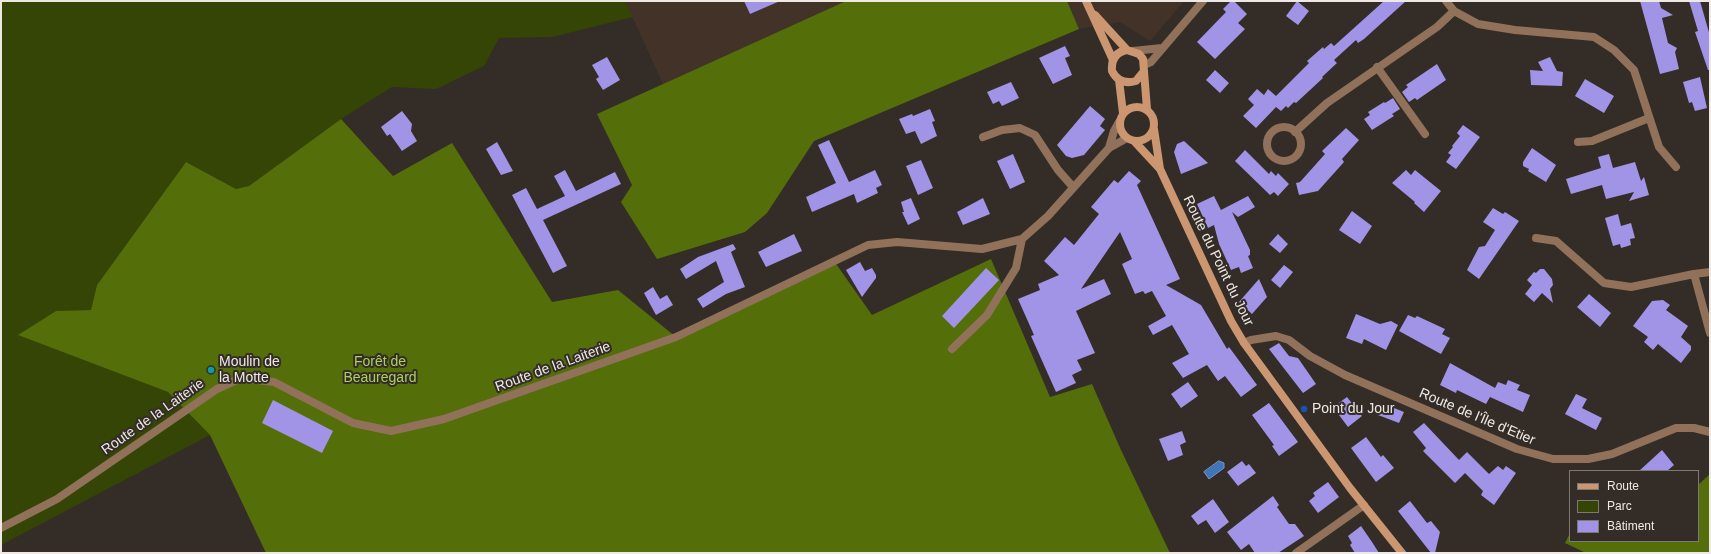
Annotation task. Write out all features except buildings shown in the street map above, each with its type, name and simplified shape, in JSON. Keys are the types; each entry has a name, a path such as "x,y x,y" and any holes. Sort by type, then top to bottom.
{"main road":[{"path":"1086,1 1113,60"},
{"path":"1091,12 1130,50 1143,59 1147,109 1154,118 1154,129 1146,139 1131,140 1123,134 1119,122 1123,113 1118,80 1112,71 1113,60 1116,54 1130,50"},
{"path":"1118,80 1130,83 1136,81 1144,68"},
{"path":"1123,113 1134,106 1147,109"},
{"name":"Route du Point du Jour","path":"1154,129 1160,169 1227,314 1244,343 1364,505 1402,553"},
{"name":"Route du Point du Jour","path":"1131,140 1160,169"}],"street":[{"path":"1144,68 1152,62 1162,48 1203,1"},
{"path":"1446,1 1454,11 1478,24 1515,30 1594,37 1614,50 1634,70 1659,147 1676,167"},
{"path":"1296,132 1327,103 1437,27 1454,11"},
{"path":"1130,50 1162,48"},
{"path":"1377,67 1425,134"},
{"path":"1578,142 1592,141 1649,118"},
{"name":"Route de la Laiterie","path":"1,528 58,499 217,389 241,378 274,382 353,423 391,431 444,419 676,337 868,245 897,242 982,249 1022,239 1048,216 1109,148 1114,131 1119,122"},
{"path":"984,136 1002,130 1020,128 1035,135 1058,170 1073,187"},
{"path":"1285,128 1296,132 1301,141 1301,147 1296,156 1292,159 1281,161 1272,155 1268,145 1271,135 1275,131 1285,128"},
{"name":"Route de la Laiterie","path":"1109,148 1131,140"},
{"path":"1536,238 1556,241 1604,284 1631,287 1710,272"},
{"path":"952,350 987,315 1016,268 1022,239"},
{"path":"1694,274 1710,332"},
{"name":"Route de l'Île d'Etier","path":"1244,343 1251,340 1276,336 1288,340 1310,356 1345,376 1517,449 1554,459 1588,459 1612,454 1676,428 1694,428 1710,432"},
{"path":"1296,553 1364,505"}],"shaded area":[{"path":"625,1 846,1 663,84"},
{"path":"1067,1 1184,1 1150,41 1120,22 1079,29"}],"green space":[{"path":"1,1 625,1 633,17 552,37 499,38 484,66 436,89 392,87 341,119 249,186 236,189 186,162 97,285 91,310 56,311 19,335 168,392 210,435 1,545"},
{"path":"846,1 1067,1 1079,29 814,141 767,213 745,232 657,259 621,202 632,185 597,114"},
{"name":"Forêt de Beauregard","path":"341,119 393,176 452,143 552,302 618,290 676,337 834,261 872,315 991,259 1050,397 1092,384 1121,450 1170,553 266,553 210,435 168,392 18,335 56,311 91,310 97,285 186,162 236,189 249,186"},
{"path":"1710,474 1710,553 1586,553 1565,543 1569,535 1569,542 1699,542 1699,484"}],"water":[{"path":"1219,461 1224,463 1224,468 1209,479 1204,472"}],"place":[{"name":"Moulin de la Motte","path":"211,370"},
{"name":"Point du Jour","path":"1304,409"}]}
